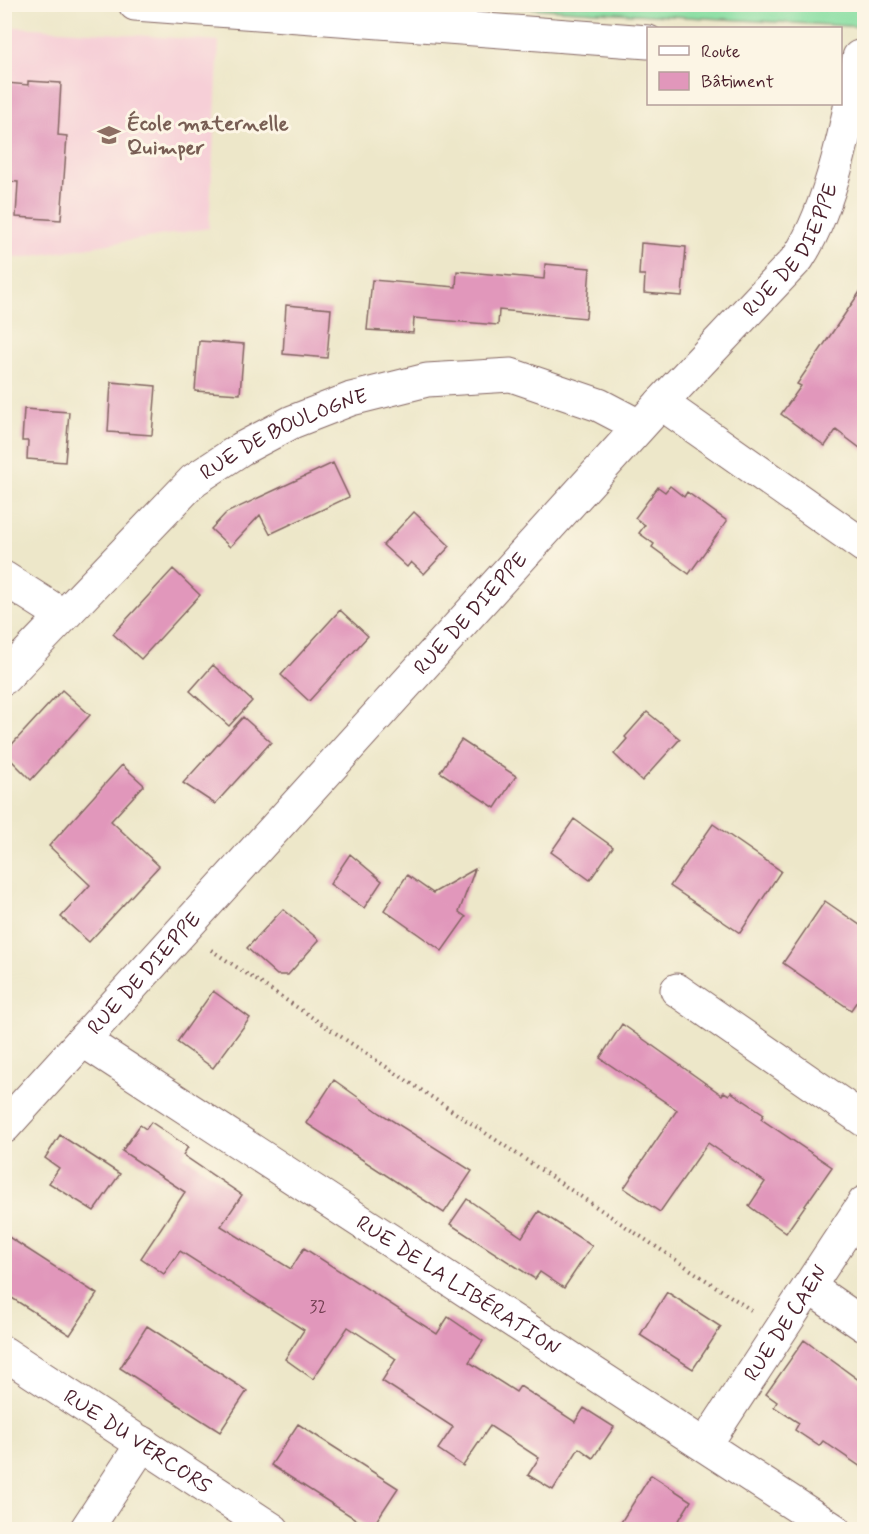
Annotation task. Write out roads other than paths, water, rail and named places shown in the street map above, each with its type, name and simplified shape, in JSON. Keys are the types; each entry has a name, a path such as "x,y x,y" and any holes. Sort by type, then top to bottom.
{"street":[{"path":"135,4 647,42"},
{"name":"RUE DE DIEPPE","path":"4,1127 650,414 798,258 811,239 826,200 854,57"},
{"name":"RUE DE BOULOGNE","path":"4,678 194,480 241,449 292,422 351,399 427,380 511,375 599,405 650,414 861,535"},
{"path":"4,578 62,615"},
{"path":"677,990 864,1120"},
{"name":"RUE DE LA LIBÉRATION","path":"84,1041 834,1530"},
{"name":"RUE DE CAEN","path":"705,1445 864,1203"},
{"path":"809,1287 864,1325"},
{"name":"RUE DU VERCORS","path":"4,1353 273,1530"},
{"path":"86,1530 143,1443"}],"place":[{"name":"École maternelle Quimper","path":"109,135"}]}
